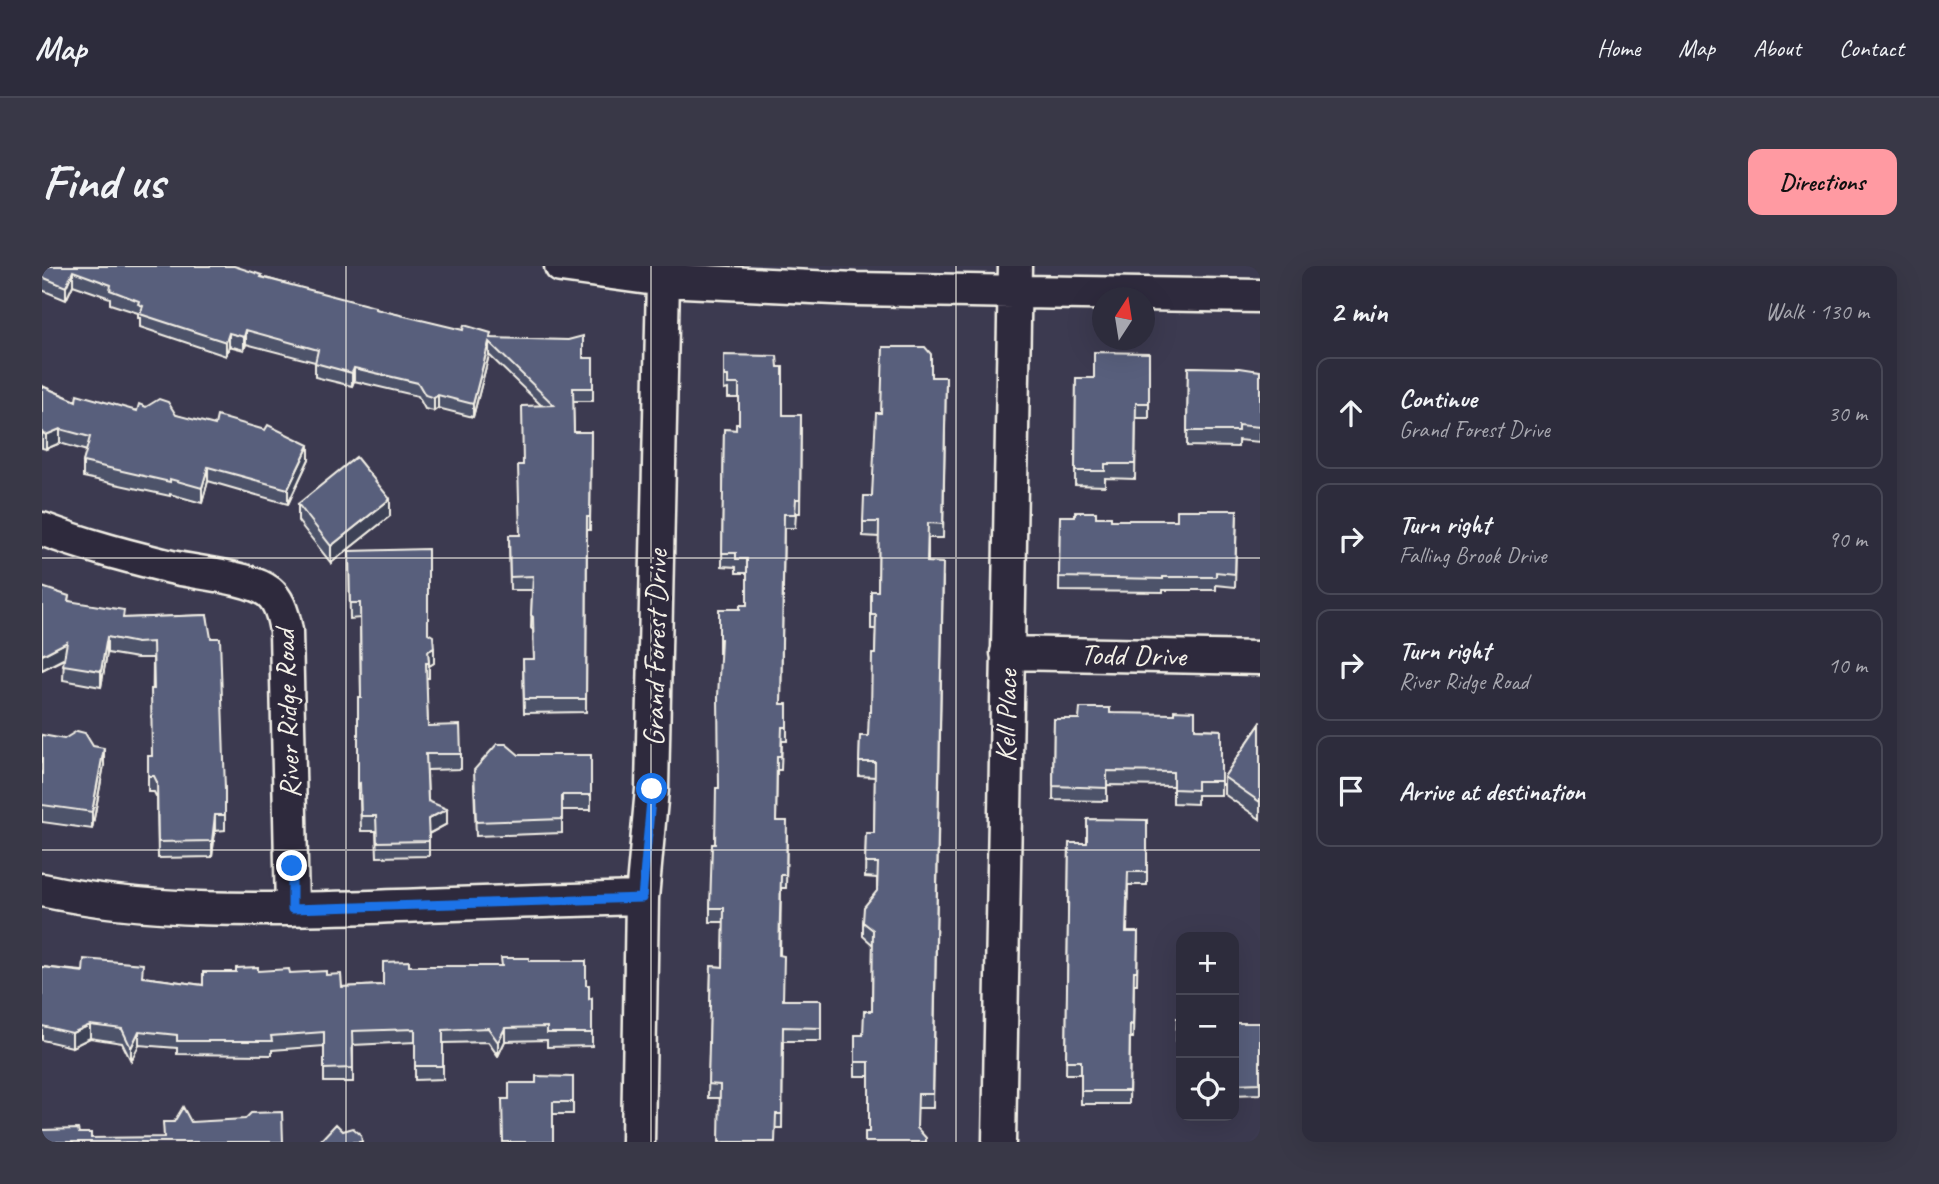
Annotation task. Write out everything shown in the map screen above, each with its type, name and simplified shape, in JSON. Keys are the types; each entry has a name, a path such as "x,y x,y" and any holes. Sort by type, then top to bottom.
{"street":[{"path":"561,266 663,280 854,289 1015,279 1260,296"},
{"name":"Kell Place","path":"999,1142 1015,279"},
{"name":"Grand Forest Drive","path":"638,1142 642,898 652,789 663,280"},
{"name":"River Ridge Road","path":"42,529 81,543 145,560 249,583 262,587 273,595 284,618 286,631 292,909"},
{"name":"Todd Drive","path":"1007,653 1260,658"},
{"path":"42,890 119,902 196,908 292,909 642,898"}],"building":[{"path":"42,266 234,266 262,275 261,277 375,309 463,330 464,325 491,333 490,338 568,340 583,336 583,358 593,358 593,388 573,388 574,432 591,432 590,517 587,517 586,699 524,699 523,659 534,659 531,615 533,576 510,577 509,535 520,535 518,465 523,465 522,406 554,405 489,342 473,404 438,395 434,398 425,395 418,383 354,368 352,373 315,363 318,350 246,330 244,337 229,333 226,342 140,314 143,306 138,304 139,301 110,290 111,285 73,271 66,287 42,277"},
{"path":"883,347 925,347 931,354 931,377 946,377 943,524 928,523 927,562 943,563 933,1094 918,1094 917,1128 926,1138 926,1142 865,1142 865,1132 869,1132 869,1062 855,1062 855,1035 863,1035 864,1011 872,1011 873,930 863,922 864,907 877,891 878,863 865,863 866,833 874,833 875,762 859,762 860,736 868,736 871,712 876,615 871,615 871,591 878,591 879,522 863,522 864,496 872,496 876,413 881,413"},
{"path":"1094,352 1149,353 1149,403 1136,403 1135,464 1105,464 1105,471 1075,471 1076,378 1094,378"},
{"path":"724,355 777,356 778,367 783,367 783,415 801,415 800,499 796,499 795,514 784,514 781,704 787,704 787,727 782,727 781,756 777,756 776,821 787,821 786,875 781,875 779,955 784,956 783,1000 821,1000 821,1028 783,1027 782,1114 776,1114 775,1142 719,1142 720,1085 708,1084 711,966 723,967 724,908 710,908 716,788 719,788 719,609 740,609 740,605 747,605 747,559 736,559 736,553 722,553 724,429 736,430 736,424 739,424 739,384 728,384 728,376 724,376"},
{"path":"1188,367 1260,371 1260,427 1238,425 1238,431 1187,431"},
{"path":"42,386 76,401 77,394 137,411 139,404 146,407 159,399 168,402 176,415 215,425 217,416 265,430 268,425 309,445 288,489 208,467 202,488 170,479 170,482 83,462 90,437 60,429 46,435 42,433"},
{"path":"356,457 390,499 331,546 298,504"},
{"path":"1177,510 1237,510 1235,574 1216,572 1216,577 1163,579 1059,577 1060,516 1075,516 1075,512 1096,512 1096,517 1111,517 1111,520 1177,520"},
{"path":"428,549 428,633 433,636 434,648 428,651 429,663 426,663 428,726 460,725 461,754 426,754 428,801 447,809 428,819 429,841 377,842 376,816 361,816 360,783 358,784 360,603 350,603 349,551"},
{"path":"42,587 69,596 68,601 124,610 123,618 207,615 211,638 220,638 225,790 225,815 215,815 212,841 158,842 157,782 154,776 148,776 148,756 152,756 153,642 137,643 107,637 101,671 63,665 67,642 42,655"},
{"path":"1080,708 1110,708 1110,713 1174,714 1174,710 1195,711 1195,729 1221,730 1221,781 1197,781 1197,790 1173,789 1173,772 1107,771 1107,788 1053,786 1054,719 1079,719"},
{"path":"1260,724 1260,802 1224,777"},
{"path":"77,731 85,733 93,746 104,748 92,812 42,805 42,735 64,739"},
{"path":"497,744 506,744 519,755 591,755 591,795 562,795 562,819 476,822 474,770"},
{"path":"1087,819 1147,820 1147,872 1128,872 1126,932 1138,932 1133,1025 1130,1024 1129,1091 1081,1091 1081,1061 1066,1061 1069,843 1087,843"},
{"path":"501,958 586,961 586,985 589,985 589,999 592,998 592,1033 547,1033 547,1027 505,1028 498,1042 488,1028 443,1030 443,1066 415,1066 415,1029 352,1031 353,1068 324,1069 324,1032 271,1036 272,1041 177,1041 177,1035 139,1031 131,1048 122,1029 90,1025 72,1033 42,1026 42,967 83,972 84,959 143,964 142,977 203,985 203,972 236,972 236,968 258,967 258,971 289,969 290,973 326,971 326,975 341,974 342,987 383,985 383,962 409,961 409,966 502,966"},
{"path":"1239,1023 1260,1023 1260,1083 1239,1084"},
{"path":"536,1076 573,1077 573,1102 553,1102 553,1142 503,1142 502,1099 509,1099 509,1083 536,1083"},
{"path":"183,1107 191,1122 245,1119 251,1113 282,1112 283,1142 42,1142 42,1130 78,1129 79,1133 91,1133 91,1138 164,1137 163,1122 174,1122"},
{"path":"336,1124 343,1131 353,1128 361,1135 362,1142 319,1142"}],"route":[{"path":"292,866 292,909 642,898 652,789"}]}
